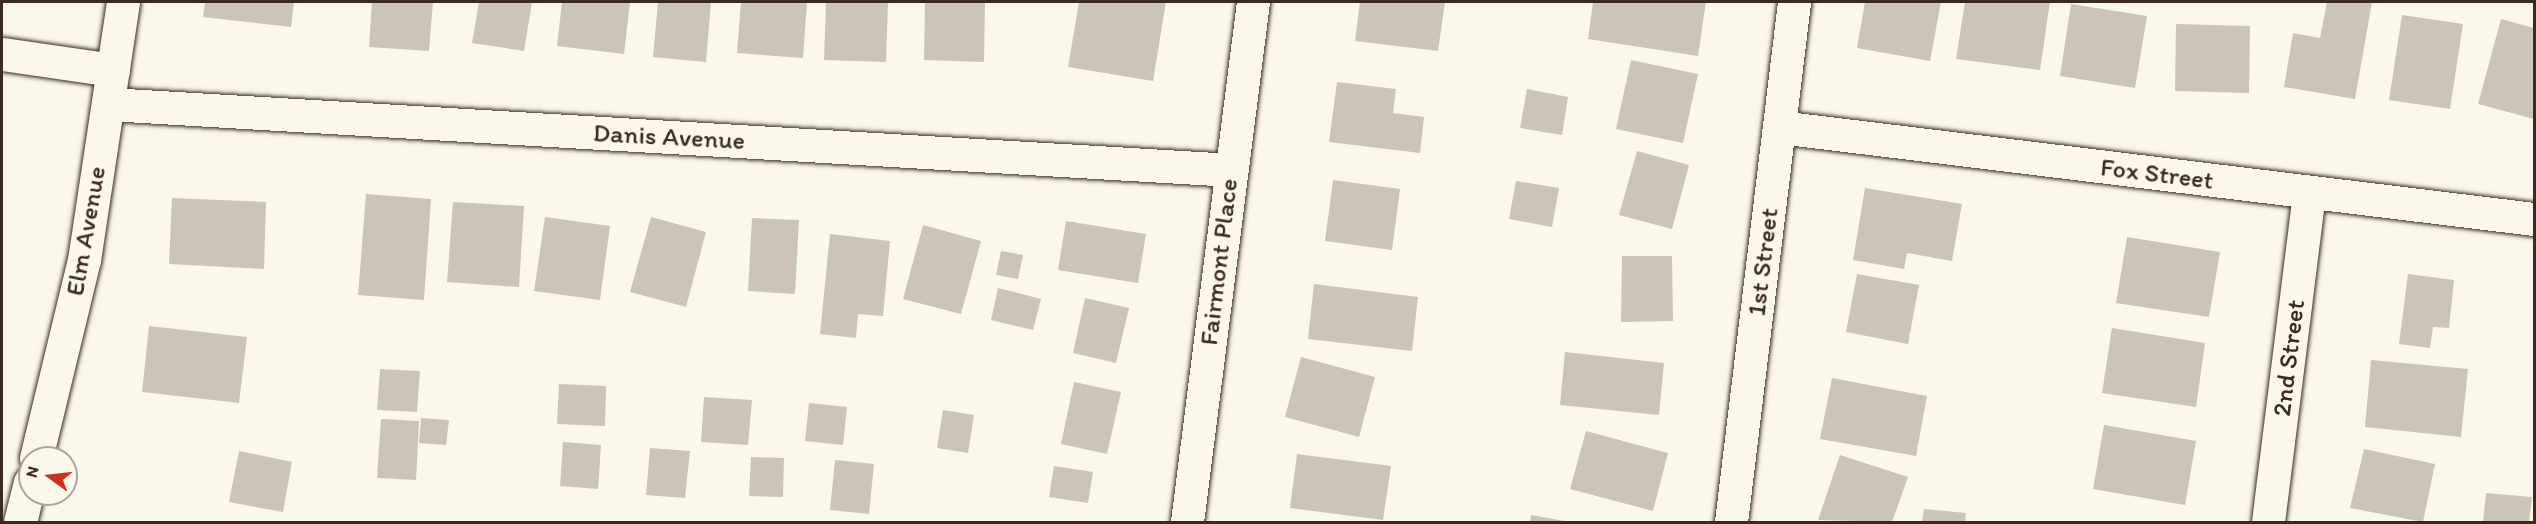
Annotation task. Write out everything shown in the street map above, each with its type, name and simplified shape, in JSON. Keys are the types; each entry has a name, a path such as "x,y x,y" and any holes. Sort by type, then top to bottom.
{"street":[{"name":"Elm Avenue","path":"39,446 84,260 123,2"},
{"name":"Fairmont Place","path":"1186,522 1253,2"},
{"name":"1st Street","path":"1731,522 1794,2"},
{"path":"2,54 113,70"},
{"name":"Danis Avenue","path":"108,104 1231,170"},
{"name":"Fox Street","path":"1779,127 2535,219"},
{"name":"2nd Street","path":"2268,522 2309,193"},
{"path":"20,522 24,506"}],"building":[{"path":"205,2 294,2 291,27 203,17"},
{"path":"372,2 433,2 429,51 369,47"},
{"path":"479,2 532,2 524,51 472,43"},
{"path":"562,2 630,2 624,54 557,46"},
{"path":"658,2 711,2 706,62 653,57"},
{"path":"741,2 807,2 803,58 737,53"},
{"path":"826,2 888,3 886,62 824,60"},
{"path":"925,2 985,2 984,62 924,60"},
{"path":"1079,2 1166,2 1153,81 1068,67"},
{"path":"1360,2 1445,2 1438,51 1355,41"},
{"path":"1593,2 1706,2 1698,56 1588,39"},
{"path":"1865,2 1941,2 1930,61 1857,48"},
{"path":"1965,2 2050,2 2040,70 1956,59"},
{"path":"2327,2 2372,2 2355,99 2284,87 2293,33 2320,38"},
{"path":"2071,4 2147,16 2135,88 2060,76"},
{"path":"2402,15 2463,24 2450,109 2389,100"},
{"path":"2501,19 2534,28 2534,119 2478,104"},
{"path":"2176,24 2250,26 2249,93 2175,91"},
{"path":"1631,60 1698,74 1683,143 1616,129"},
{"path":"1337,82 1396,89 1393,113 1424,117 1420,153 1329,142"},
{"path":"1527,89 1568,97 1562,135 1520,128"},
{"path":"1637,151 1689,165 1672,229 1619,215"},
{"path":"1333,180 1400,189 1392,250 1325,241"},
{"path":"1516,181 1559,188 1552,227 1509,219"},
{"path":"1865,188 1962,204 1952,261 1907,253 1904,269 1853,260"},
{"path":"366,194 431,199 424,300 358,295"},
{"path":"172,198 266,202 264,269 169,264"},
{"path":"453,202 524,206 519,287 447,282"},
{"path":"545,217 610,226 600,300 534,291"},
{"path":"651,217 706,232 686,307 630,292"},
{"path":"752,218 799,220 795,294 748,291"},
{"path":"1066,221 1146,234 1138,283 1058,270"},
{"path":"923,225 981,241 961,314 903,299"},
{"path":"830,234 890,241 883,316 858,314 856,338 820,334"},
{"path":"2127,237 2220,252 2209,317 2116,303"},
{"path":"1001,251 1023,255 1018,279 996,275"},
{"path":"1622,256 1672,256 1673,321 1621,322"},
{"path":"1857,274 1919,285 1908,344 1846,332"},
{"path":"2408,274 2454,280 2449,328 2433,327 2430,348 2399,344"},
{"path":"1314,284 1418,297 1412,351 1308,339"},
{"path":"998,288 1041,299 1033,330 991,320"},
{"path":"1085,298 1129,308 1116,363 1073,353"},
{"path":"149,326 247,337 239,403 142,392"},
{"path":"2112,328 2205,343 2196,407 2102,393"},
{"path":"1565,352 1664,363 1659,415 1560,405"},
{"path":"1301,357 1375,377 1359,437 1285,417"},
{"path":"2371,360 2468,369 2461,437 2365,427"},
{"path":"380,369 420,371 417,412 377,410"},
{"path":"1832,378 1927,396 1916,456 1820,439"},
{"path":"1074,382 1121,392 1107,454 1061,444"},
{"path":"559,384 606,386 605,426 557,424"},
{"path":"704,397 752,400 748,445 701,442"},
{"path":"809,403 847,407 843,445 805,441"},
{"path":"943,410 974,415 968,453 937,448"},
{"path":"421,418 449,420 446,445 419,443"},
{"path":"381,419 419,421 416,480 377,478"},
{"path":"2104,425 2196,441 2185,505 2093,489"},
{"path":"1586,431 1668,453 1653,511 1570,489"},
{"path":"563,442 601,445 598,489 560,486"},
{"path":"650,448 690,451 685,498 646,495"},
{"path":"2364,449 2435,464 2423,522 2350,508"},
{"path":"239,451 292,462 283,512 229,502"},
{"path":"1297,454 1391,466 1383,520 1290,508"},
{"path":"1840,455 1908,477 1892,522 1818,520"},
{"path":"751,457 784,458 783,497 749,496"},
{"path":"835,460 874,464 869,514 830,510"},
{"path":"1054,466 1093,472 1088,503 1049,497"},
{"path":"2486,493 2532,497 2529,522 2483,522"},
{"path":"1924,509 1966,513 1965,522 1922,522"},
{"path":"1531,515 1565,521 1565,522 1530,522"}]}
